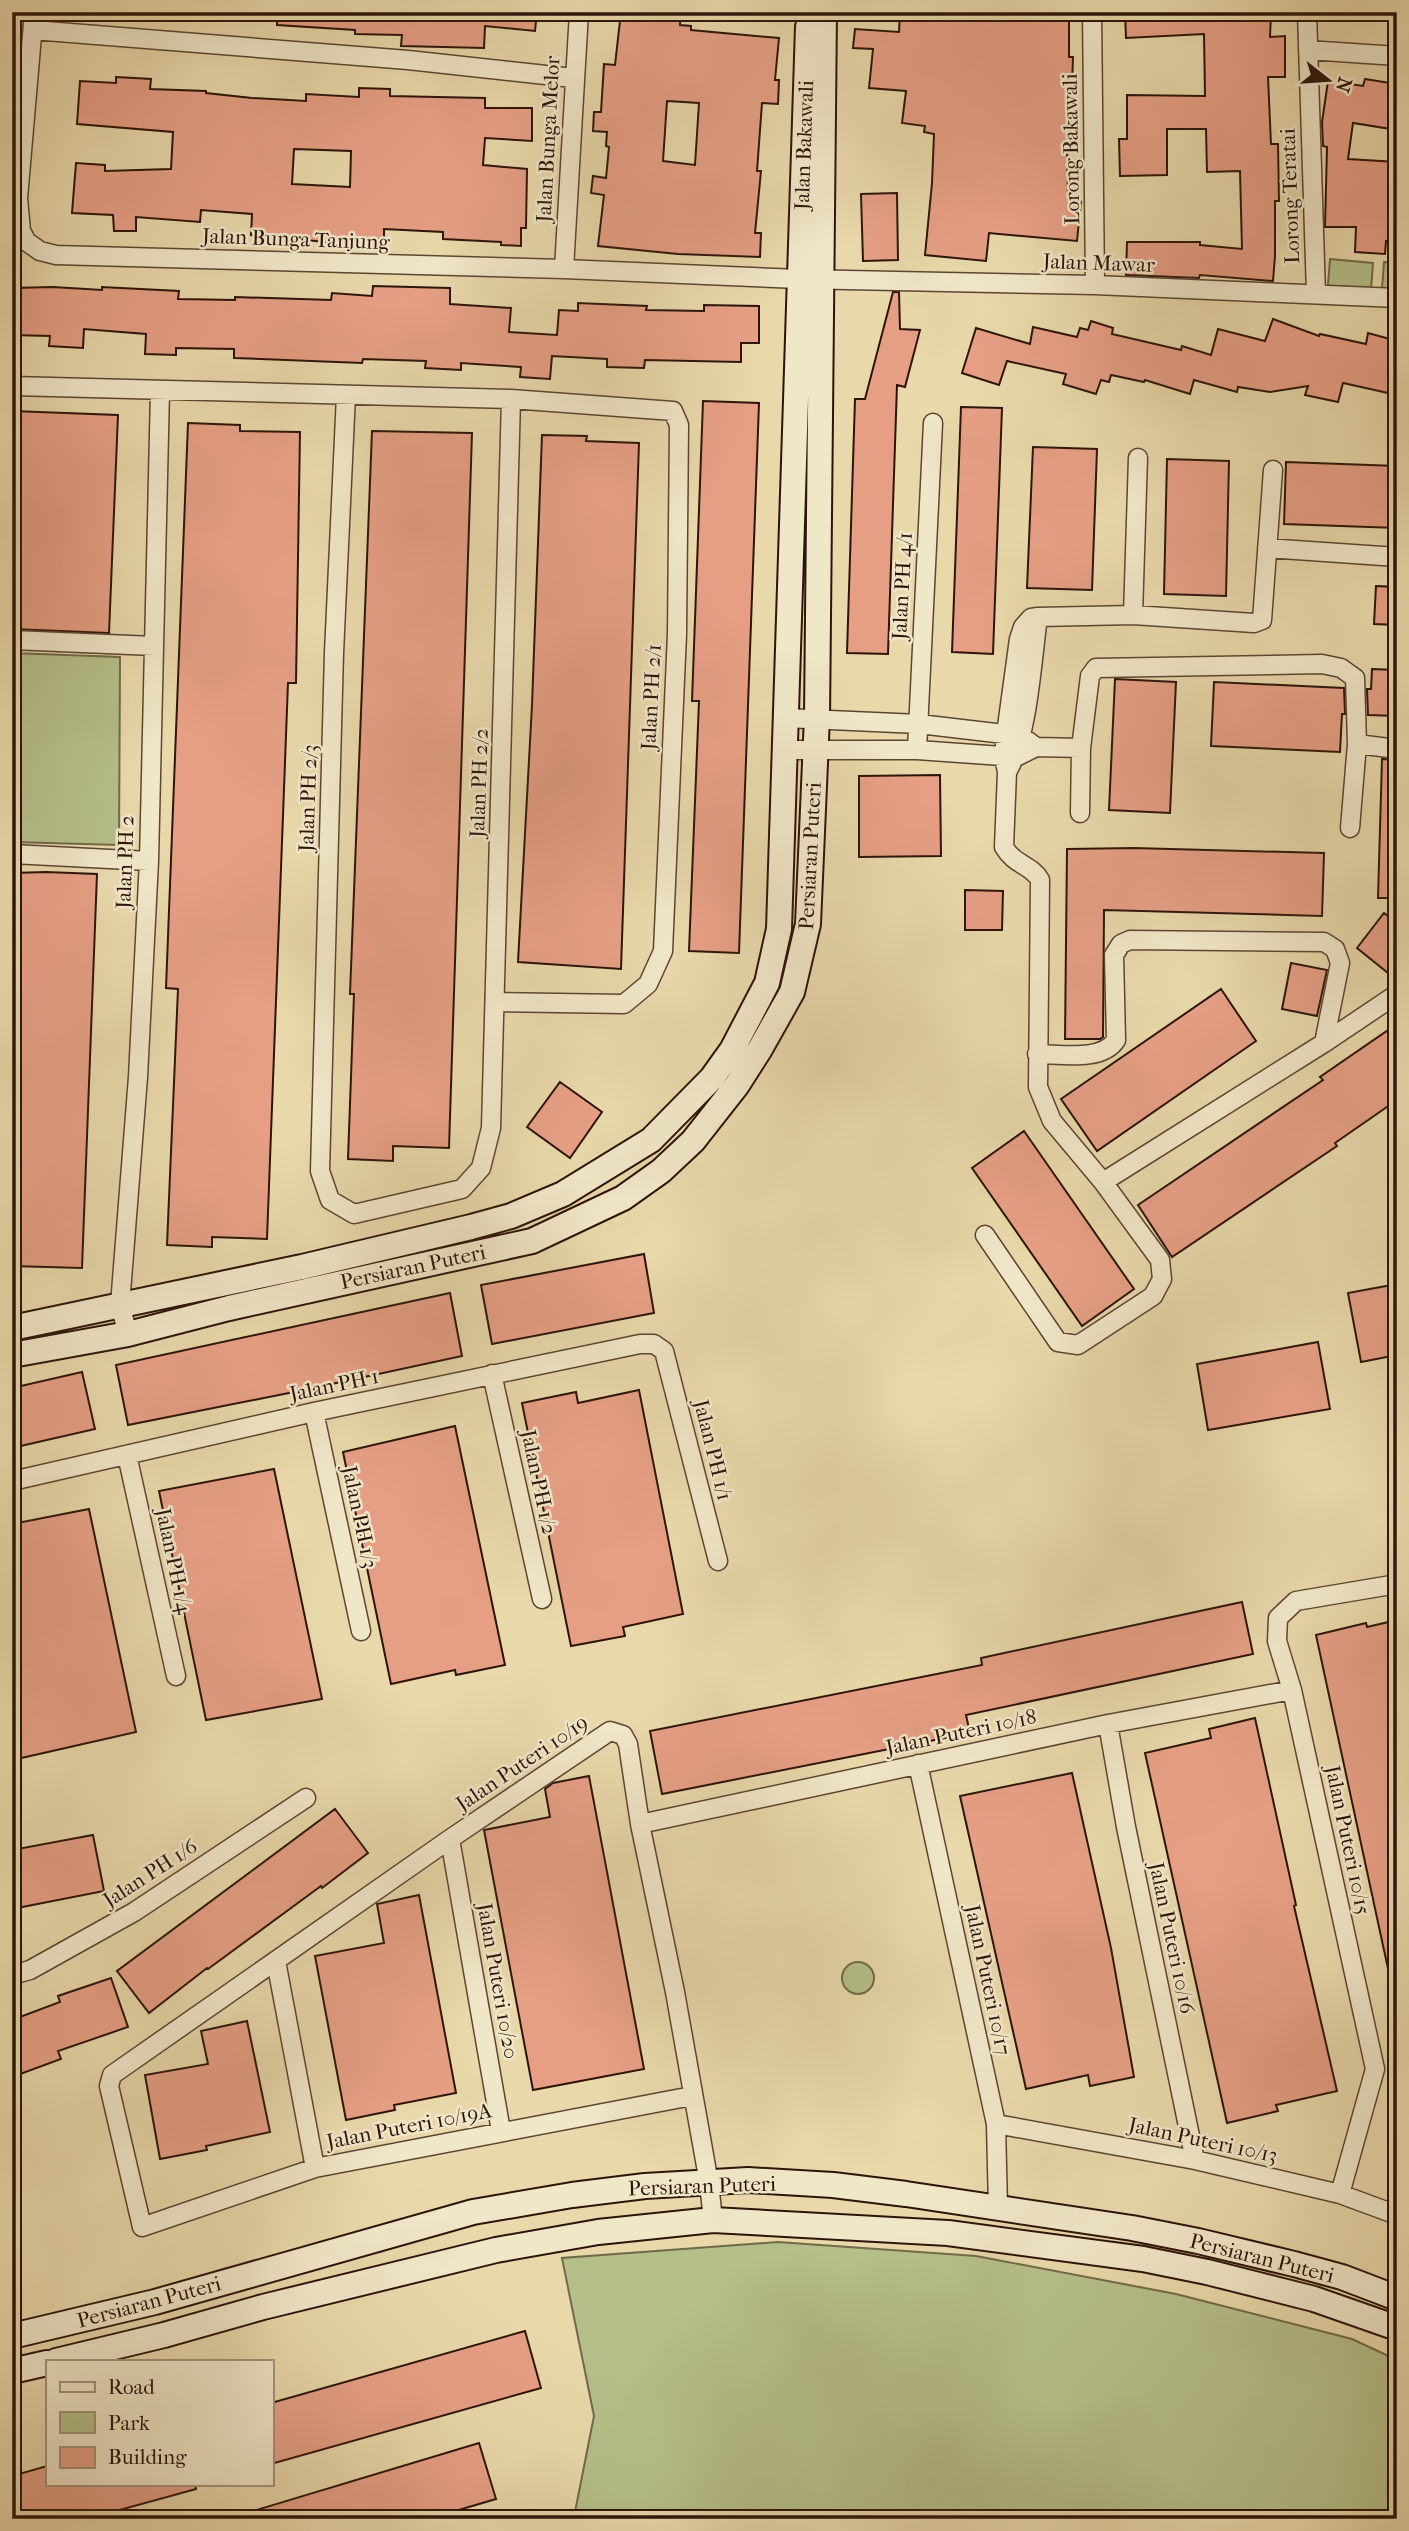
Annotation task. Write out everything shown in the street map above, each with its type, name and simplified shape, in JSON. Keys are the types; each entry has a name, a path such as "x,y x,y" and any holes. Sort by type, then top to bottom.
{"main road":[{"name":"Jalan Bakawali","path":"808,12 811,278"},
{"name":"Jalan Bakawali","path":"811,278 824,12"},
{"name":"Persiaran Puteri","path":"12,1355 128,1334 229,1308 532,1241 623,1198 661,1171 693,1142 737,1085 792,992 808,924 817,717 811,278"},
{"name":"Persiaran Puteri","path":"12,1328 302,1267 511,1216 563,1194 651,1140 712,1078 732,1050 767,983 779,929 785,718 811,278"},
{"name":"Persiaran Puteri","path":"12,2336 142,2305 473,2212 572,2194 645,2186 748,2180 833,2185 1132,2228 1198,2241 1342,2277 1397,2298"},
{"name":"Persiaran Puteri","path":"60,2360 496,2250 598,2232 713,2220 934,2232 1131,2257 1207,2272 1314,2299 1397,2328"},
{"path":"12,2371 46,2363"}],"street":[{"name":"Jalan Bunga Melor","path":"564,269 573,78 579,12"},
{"name":"Lorong Bakawali","path":"1092,12 1096,285"},
{"name":"Lorong Teratai","path":"1307,12 1316,294"},
{"path":"34,21 573,78"},
{"name":"Jalan Bunga Tanjung","path":"34,21 18,198 22,231 27,242 40,251 56,255 811,278"},
{"path":"1308,51 1397,56"},
{"name":"Jalan Mawar","path":"811,278 1096,285 1397,298"},
{"path":"12,386 511,399"},
{"name":"Jalan PH 2","path":"128,1334 120,1305 138,1077 149,860 160,391"},
{"name":"Jalan PH 2/3","path":"346,395 334,653 320,1171 330,1200 354,1214 462,1189 481,1168"},
{"name":"Jalan PH 2/1","path":"495,1002 624,1004 648,984 663,951 677,634 679,425 673,411 511,399"},
{"name":"Jalan PH 2/2","path":"481,1168 491,1128 511,399"},
{"name":"Jalan PH 4/1","path":"918,750 933,423"},
{"path":"1133,615 1138,458"},
{"path":"985,1235 1058,1342 1078,1345 1153,1296 1162,1279 1160,1260 1103,1182 1052,1121 1038,1087 1041,880 1037,874 1010,858 1004,847 1018,639 1031,618 1038,617 1133,615 1254,623 1262,620 1273,470"},
{"path":"1267,548 1397,557"},
{"path":"12,640 154,646"},
{"path":"1080,813 1080,748 1090,676 1096,667 1322,664 1341,668 1355,678 1357,744 1350,828"},
{"path":"785,718 817,717 866,723 919,723 1013,735 1036,747 1080,748"},
{"path":"1357,744 1397,749"},
{"path":"784,750 918,750 1009,762 1036,747"},
{"path":"12,854 149,860"},
{"path":"1037,1054 1095,1054 1111,1047 1116,1040 1114,955 1121,944 1130,940 1324,942 1335,949 1340,963 1324,1042"},
{"path":"1103,1182 1397,994"},
{"name":"Jalan PH 1","path":"12,1481 314,1412 640,1344 654,1344 664,1351"},
{"name":"Jalan PH 1/1","path":"664,1351 718,1561"},
{"name":"Jalan PH 1/2","path":"492,1374 542,1599"},
{"name":"Jalan PH 1/3","path":"314,1412 361,1630"},
{"name":"Jalan PH 1/4","path":"127,1455 176,1676"},
{"name":"Jalan Puteri 10/15","path":"1340,2194 1375,2069 1292,1690 1277,1641 1278,1618 1296,1601 1397,1584"},
{"name":"Jalan Puteri 10/18","path":"640,1824 1108,1724 1292,1690"},
{"name":"Jalan Puteri 10/16","path":"1108,1724 1126,1827 1195,2160"},
{"name":"Jalan Puteri 10/19","path":"142,2227 109,2086 112,2076 450,1839 610,1731 623,1735 628,1744 640,1824 675,1992 709,2183 713,2220"},
{"name":"Jalan Puteri 10/17","path":"918,1764 996,2124 998,2208"},
{"name":"Jalan PH 1/6","path":"12,1975 30,1970 134,1912 306,1798"},
{"name":"Jalan Puteri 10/20","path":"450,1839 501,2131"},
{"path":"276,1961 315,2168"},
{"name":"Jalan Puteri 10/19A","path":"142,2227 315,2168 692,2096"},
{"name":"Jalan Puteri 10/13","path":"996,2124 1195,2160 1340,2194 1397,2215"}],"green space":[{"path":"1330,259 1373,263 1371,289 1328,285"},
{"path":"1384,262 1397,263 1397,290 1382,289"},
{"path":"12,653 120,657 119,845 12,842"},
{"path":"858,1962 869,1967 874,1978 869,1989 858,1994 847,1989 842,1978 847,1967"},
{"path":"778,2242 976,2256 1176,2294 1352,2339 1397,2360 1397,2519 569,2519 574,2517 594,2416 562,2258"}],"building":[{"path":"277,12 537,12 535,31 485,26 484,48 401,46 402,35 355,34 355,30 277,25"},
{"path":"621,12 681,12 680,25 691,26 691,30 779,38 775,80 779,80 778,104 762,103 757,171 761,171 755,233 761,233 760,257 678,254 598,246 604,195 591,193 593,176 606,178 609,147 606,146 607,132 593,131 594,112 601,112 604,64 615,65","holes":["667,101 699,103 695,165 663,161"]},
{"path":"900,12 985,14 985,19 1069,19 1069,57 1073,57 1070,143 1067,143 1068,199 1081,201 1077,241 989,233 986,261 925,255 934,134 924,132 925,126 902,123 906,91 869,88 873,49 853,48 855,29 899,32"},
{"path":"1125,12 1271,14 1270,37 1285,36 1285,77 1268,77 1271,144 1278,144 1279,201 1275,201 1273,281 1200,275 1199,278 1126,275 1127,242 1200,242 1200,245 1242,249 1240,171 1207,172 1206,129 1167,129 1167,175 1120,176 1119,139 1127,139 1127,95 1205,96 1204,34 1126,38"},
{"path":"116,77 151,79 150,89 206,91 252,98 306,101 306,94 359,97 359,88 390,89 390,96 485,98 485,108 532,108 532,141 485,138 483,165 527,169 526,228 521,228 521,246 501,245 501,242 443,239 443,232 384,229 384,239 336,239 336,243 251,235 252,214 201,210 200,222 136,217 136,231 114,231 113,215 72,213 76,163 105,165 105,171 171,169 173,132 77,124 80,81 116,83","holes":["294,149 351,151 350,187 292,184"]},
{"path":"1365,79 1397,84 1397,130 1353,123 1348,159 1397,162 1397,243 1386,241 1385,254 1355,252 1356,227 1325,227 1327,147 1323,146 1322,122 1328,81 1363,86"},
{"path":"897,193 898,260 863,261 861,194"},
{"path":"373,286 450,288 450,304 511,308 509,332 557,335 559,310 578,311 578,303 647,306 646,310 704,311 704,305 759,306 759,343 741,343 741,362 645,360 644,368 607,367 607,359 552,356 550,379 520,377 521,367 461,363 461,370 425,368 426,361 363,359 362,363 234,358 234,349 176,348 176,355 145,354 146,334 84,329 83,348 49,346 50,336 12,335 12,288 102,290 102,287 179,291 178,299 235,300 235,297 331,300 332,293 372,296"},
{"path":"893,292 899,292 900,329 920,330 905,387 897,385 888,654 847,653 855,399 865,399"},
{"path":"1273,319 1319,336 1320,334 1366,344 1368,333 1397,341 1397,395 1343,383 1338,402 1305,395 1308,386 1270,392 1238,387 1237,392 1194,380 1190,394 1145,380 1144,382 1111,375 1109,382 1101,380 1096,394 1063,384 1066,374 1007,361 999,385 962,373 976,328 1030,344 1033,327 1077,337 1080,328 1088,330 1091,321 1113,328 1112,334 1181,350 1182,346 1211,355 1218,329 1265,341"},
{"path":"703,401 759,403 739,953 689,951 699,701 692,701"},
{"path":"961,407 1002,408 993,654 952,652"},
{"path":"12,411 118,415 109,633 12,629"},
{"path":"188,423 240,425 240,431 300,432 296,683 288,683 267,1239 212,1237 212,1247 167,1245 178,989 166,988"},
{"path":"372,431 472,433 449,1148 393,1146 393,1161 348,1159 354,994 350,994"},
{"path":"542,435 587,436 586,441 639,443 621,969 518,962 532,705"},
{"path":"1033,447 1097,449 1092,590 1027,588"},
{"path":"1167,459 1229,461 1226,596 1164,594"},
{"path":"1286,462 1397,466 1397,528 1284,524"},
{"path":"1376,586 1397,587 1397,625 1374,624"},
{"path":"1372,669 1397,670 1397,716 1368,715 1367,689 1371,689"},
{"path":"1115,679 1176,682 1170,813 1109,810"},
{"path":"1214,682 1344,688 1345,714 1342,714 1340,752 1211,746"},
{"path":"1382,759 1397,760 1397,898 1378,898"},
{"path":"940,775 941,856 859,857 859,776"},
{"path":"1067,849 1324,853 1322,916 1104,910 1103,1037 1065,1039"},
{"path":"12,873 97,874 82,1268 12,1266"},
{"path":"965,890 1003,891 1002,930 965,930"},
{"path":"1384,913 1397,923 1397,961 1388,973 1357,948"},
{"path":"1291,963 1327,970 1317,1016 1282,1009"},
{"path":"1221,989 1256,1041 1097,1151 1061,1099"},
{"path":"1397,1024 1397,1100 1335,1143 1337,1146 1172,1257 1138,1205 1323,1080 1320,1077"},
{"path":"560,1082 602,1112 570,1158 527,1127"},
{"path":"1024,1131 1134,1289 1082,1326 972,1168"},
{"path":"644,1254 654,1313 492,1344 481,1285"},
{"path":"1397,1284 1397,1355 1361,1362 1348,1293"},
{"path":"450,1293 462,1356 128,1425 116,1365"},
{"path":"1318,1342 1330,1409 1208,1430 1197,1364"},
{"path":"82,1372 95,1429 12,1448 12,1388"},
{"path":"639,1390 683,1614 623,1627 625,1636 571,1646 522,1403 576,1392 578,1403"},
{"path":"455,1426 505,1665 456,1675 455,1670 391,1684 343,1452"},
{"path":"274,1469 322,1699 206,1720 159,1491"},
{"path":"89,1509 136,1732 17,1759 12,1732 12,1524"},
{"path":"1242,1602 1253,1654 966,1715 970,1733 662,1794 650,1731 982,1665 981,1658"},
{"path":"1397,1620 1397,1977 1390,1978 1316,1635 1366,1623 1367,1627"},
{"path":"1255,1718 1296,1905 1294,1906 1337,2091 1276,2105 1278,2111 1227,2123 1145,1753 1211,1738 1209,1729"},
{"path":"1072,1773 1111,1948 1134,2077 1090,2086 1088,2075 1026,2089 960,1796"},
{"path":"589,1776 644,2069 533,2090 484,1830 550,1817 545,1789 553,1783"},
{"path":"335,1809 368,1853 207,1968 149,2013 117,1971"},
{"path":"93,1835 104,1891 12,1909 12,1850"},
{"path":"419,1895 456,2093 394,2105 395,2110 346,2120 315,1956 384,1943 377,1904"},
{"path":"111,1978 128,2027 58,2051 61,2059 12,2077 12,2020 60,2002 58,1996"},
{"path":"247,2021 270,2132 206,2146 207,2150 160,2159 145,2075 208,2064 201,2031"},
{"path":"525,2331 541,2388 273,2463 273,2402"},
{"path":"479,2443 496,2499 428,2519 241,2519 240,2515"},
{"path":"46,2466 46,2486 195,2486 196,2489 87,2519 12,2519 12,2476"}]}
